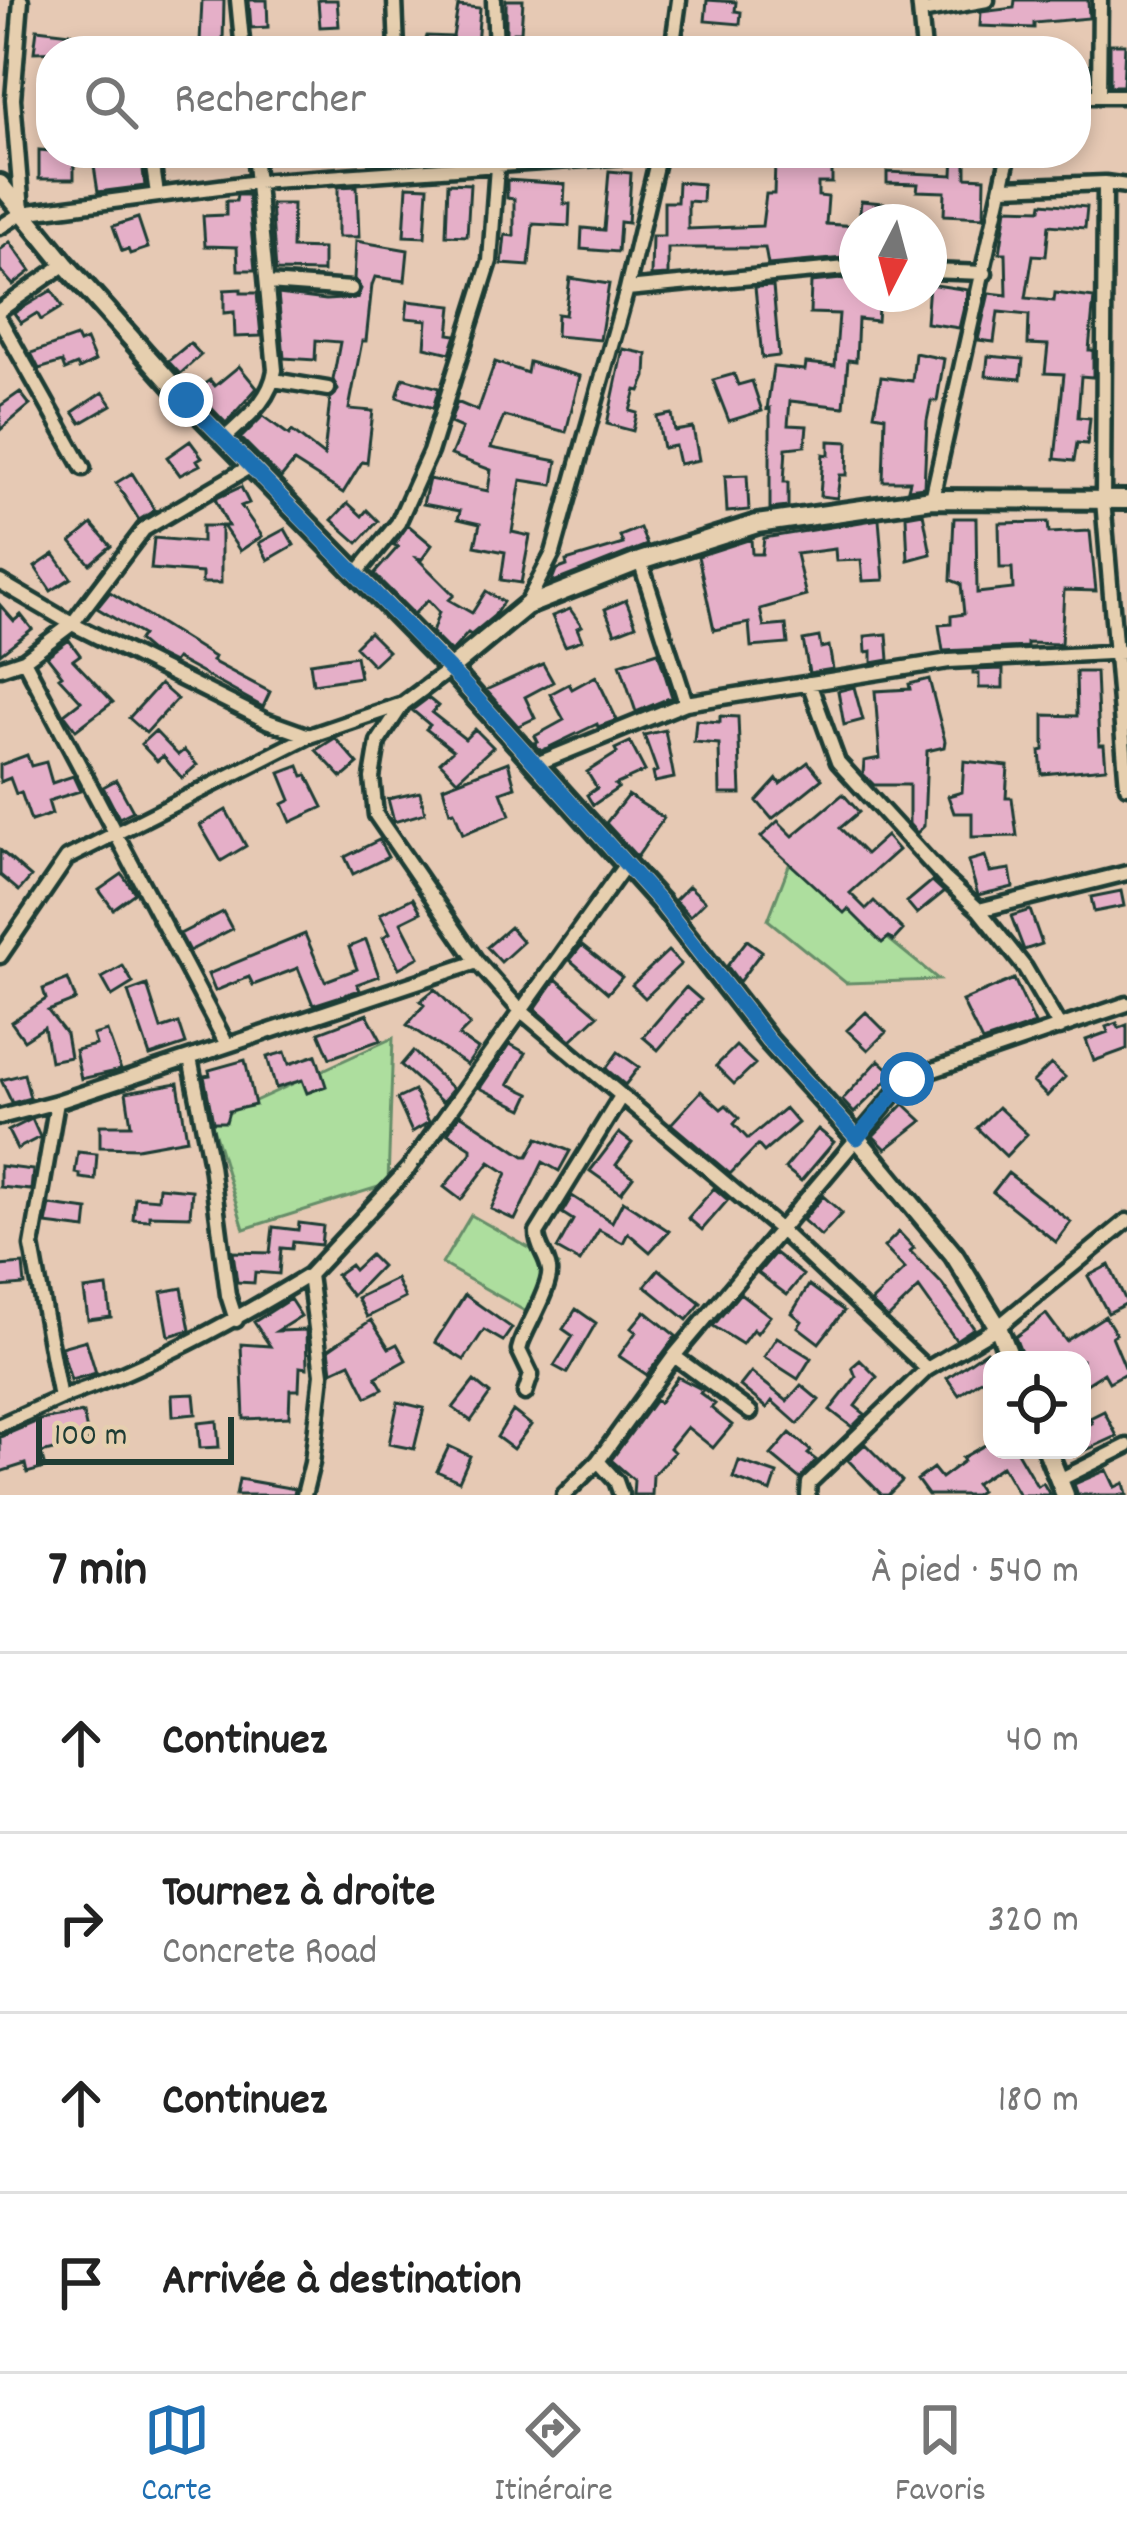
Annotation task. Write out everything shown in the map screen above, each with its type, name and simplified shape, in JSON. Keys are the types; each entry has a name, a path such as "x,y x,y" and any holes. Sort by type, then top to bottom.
{"street":[{"path":"21,0 13,99 22,212"},
{"path":"238,0 242,36"},
{"path":"395,0 396,36"},
{"path":"494,0 495,36"},
{"path":"674,36 679,0"},
{"path":"923,36 920,6 987,0"},
{"path":"1099,96 1100,0"},
{"path":"1091,96 1127,97"},
{"path":"153,168 157,194"},
{"path":"224,439 260,405 274,380 256,168"},
{"path":"0,227 22,212 257,182 421,168"},
{"path":"355,575 398,523 430,452 490,261 497,168"},
{"path":"526,606 554,553 658,168"},
{"path":"932,499 1006,168"},
{"path":"1105,183 1103,500 1121,652 1127,786"},
{"path":"0,184 65,264 224,439 450,669 626,865 768,1040 954,1255 1007,1351"},
{"path":"1003,188 1127,186"},
{"path":"0,310 65,264"},
{"path":"627,289 839,269"},
{"path":"947,272 985,273"},
{"path":"268,284 351,289"},
{"path":"0,320 83,468"},
{"path":"274,380 328,389"},
{"path":"0,668 25,660 72,624 144,529 251,466"},
{"path":"0,956 68,858 309,736 403,704 526,606 640,561 757,524 932,499 1127,500"},
{"path":"640,561 686,703"},
{"path":"0,581 72,624 267,721 309,736"},
{"path":"536,764 686,703 949,661 1121,652"},
{"path":"25,660 226,1043"},
{"path":"808,682 838,762 1008,942 1060,1028"},
{"path":"403,704 378,742 372,778 376,815 477,962 519,1010 778,1228 927,1369"},
{"path":"0,1425 135,1372 236,1320 309,1275 408,1169 626,865"},
{"path":"979,910 1127,872"},
{"path":"0,1117 477,962"},
{"path":"564,1495 598,1462 674,1356 907,1079 1127,1004"},
{"path":"190,1058 236,1320"},
{"path":"525,1393 531,1375 519,1350 550,1273 537,1245 537,1233 620,1098"},
{"path":"57,1102 32,1246 60,1398"},
{"path":"808,1495 809,1483 927,1369 998,1327 1127,1221"},
{"path":"304,1495 322,1374 309,1275"},
{"path":"674,1356 750,1412"},
{"path":"1050,1459 1060,1490 1127,1446"},
{"path":"598,1462 616,1481 621,1495"}],"green space":[{"path":"791,860 939,980 846,983 768,920"},
{"path":"393,1038 388,1184 244,1229 211,1121"},
{"path":"471,1215 559,1265 530,1314 442,1264"}],"building":[{"path":"202,0 224,0 223,36 200,36"},
{"path":"249,0 267,0 268,27 251,28"},
{"path":"318,0 337,0 339,26 320,27"},
{"path":"506,0 523,0 521,32 506,36"},
{"path":"707,0 736,2 740,24 705,21"},
{"path":"1015,0 1088,0 1089,18 1034,23 1034,28 980,26 981,12 1014,8"},
{"path":"458,6 480,8 478,36 453,36"},
{"path":"37,29 71,33 71,36 36,36"},
{"path":"1110,44 1125,44 1123,86 1110,86"},
{"path":"39,168 74,168 74,179 39,179"},
{"path":"94,168 143,168 145,186 98,192"},
{"path":"775,168 832,169 832,183 818,183 818,196 828,197 826,224 839,225 839,258 768,265 765,248 668,248 668,275 651,276 652,236 664,236 664,202 677,202 678,182 703,184 702,202 688,201 688,229 762,226 766,194 774,194"},
{"path":"953,168 966,168 966,177 985,178 984,217 947,215 945,192 917,191 918,184 887,183 887,172 953,175"},
{"path":"609,171 631,173 628,223 620,222 618,252 581,249 582,228 604,230"},
{"path":"507,180 565,184 569,226 533,224 529,266 502,264 505,235 514,236 514,199 507,198"},
{"path":"448,183 470,184 467,236 446,235"},
{"path":"357,186 359,237 338,237 338,187"},
{"path":"407,186 428,187 425,237 404,236"},
{"path":"237,195 248,195 255,270 238,270 237,247 205,246 203,216 226,215 226,201 236,201"},
{"path":"1042,203 1087,207 1085,228 1049,225 1046,256 1033,255 1026,298 1054,301 1055,293 1094,298 1089,350 1093,350 1093,377 1081,376 1078,417 1090,418 1088,437 1087,444 1077,443 1074,461 1055,459 1064,374 1045,373 1048,345 1028,344 1029,315 998,312 994,342 978,340 989,293 1007,295 1006,253 1000,253 1007,208 1041,209"},
{"path":"271,204 293,204 292,248 323,249 323,272 276,271"},
{"path":"138,218 148,248 130,254 128,249 122,251 113,226"},
{"path":"356,241 408,250 405,281 375,277 372,285 366,341 362,341 349,409 373,411 367,463 362,462 343,493 294,462 281,478 241,438 263,416 324,456 330,399 338,390 333,380 340,342 316,340 315,360 284,358 278,294 357,298 361,289 354,279"},
{"path":"10,242 31,271 13,285 0,270 0,250"},
{"path":"570,278 609,284 600,340 556,336 557,314 565,315"},
{"path":"839,279 839,312 878,312 877,321 858,319 856,361 848,360 844,407 790,401 788,425 807,426 805,446 786,448 788,507 770,509 767,409 773,367 835,366 839,314 810,313 811,282"},
{"path":"773,286 779,356 762,358 755,287"},
{"path":"947,287 968,290 959,328 926,323 927,312 947,312"},
{"path":"241,289 241,293 257,293 261,336 235,337 234,312 224,313 224,290"},
{"path":"52,290 62,307 41,320 37,313 21,323 14,313"},
{"path":"408,301 452,306 449,334 456,335 450,353 425,347 427,320 406,318"},
{"path":"76,337 79,343 86,340 95,361 79,369 77,365 65,370 62,362 39,369 31,353"},
{"path":"190,343 201,355 180,374 168,361"},
{"path":"623,349 647,354 646,377 630,411 637,413 633,431 607,424"},
{"path":"915,353 944,359 937,401 931,401 927,421 924,487 908,489 910,481 883,481 885,416 874,414 881,377 912,381"},
{"path":"988,356 1023,359 1021,379 986,376"},
{"path":"495,362 527,373 529,362 580,376 566,432 504,416 491,448 557,461 553,485 521,480 512,532 530,536 521,583 501,580 505,552 475,546 480,524 458,519 460,511 423,504 429,479 488,491 491,470 451,455 462,428 450,423 457,402 478,411"},
{"path":"239,366 257,388 226,423 195,391 210,380 215,386"},
{"path":"734,374 738,385 752,381 762,411 729,421 713,380"},
{"path":"403,378 439,388 433,408 397,397"},
{"path":"20,392 30,405 0,430 0,406"},
{"path":"103,392 112,405 81,423 73,412"},
{"path":"672,414 675,431 693,428 699,460 679,464 675,446 663,448 657,417"},
{"path":"190,441 202,457 197,460 200,465 180,475 167,457"},
{"path":"829,441 848,442 847,475 840,475 837,498 820,496 823,454 829,455"},
{"path":"132,473 155,510 139,520 116,483"},
{"path":"747,475 749,510 727,512 725,476"},
{"path":"241,487 249,503 241,506 262,536 240,551 223,526 228,526 215,499"},
{"path":"348,503 362,516 367,510 378,521 358,543 332,520"},
{"path":"923,513 931,554 908,560 906,516"},
{"path":"954,518 976,518 977,593 1013,589 1012,568 1000,568 999,523 1048,522 1049,533 1090,531 1096,591 1064,590 1061,644 943,651 939,625 951,624 951,616 964,614 961,584 951,580"},
{"path":"879,519 884,580 863,581 861,560 836,561 835,549 796,554 806,596 760,609 764,627 786,625 788,644 751,647 749,623 714,630 698,556 751,539 752,554 762,554 764,538"},
{"path":"92,524 111,546 90,564 71,542"},
{"path":"408,525 432,545 422,559 417,558 454,595 449,600 472,613 486,591 503,602 494,616 468,633 451,652 432,633 439,612 428,600 414,614 374,574 398,547 394,545"},
{"path":"202,526 221,526 221,583 202,583 202,573 151,569 154,538 202,542"},
{"path":"640,528 647,545 551,583 556,570 567,566 566,561 623,544 620,536"},
{"path":"285,529 294,545 268,560 259,543"},
{"path":"54,554 71,578 51,591 35,567"},
{"path":"110,592 214,657 212,661 270,692 263,707 176,659 173,663 151,652 138,641 142,635 97,608"},
{"path":"626,600 636,625 615,633 605,609"},
{"path":"0,605 14,621 21,615 32,629 0,654"},
{"path":"570,609 582,626 577,628 582,640 565,646 552,616"},
{"path":"369,632 388,651 373,665 355,646"},
{"path":"887,634 889,660 872,663 865,636"},
{"path":"819,637 821,648 829,646 833,669 809,673 803,640"},
{"path":"69,640 80,655 73,660 113,702 76,730 64,714 81,701 47,656"},
{"path":"658,652 672,697 636,712 620,664"},
{"path":"356,656 360,677 313,684 310,663"},
{"path":"543,664 553,682 525,697 535,718 518,726 486,690"},
{"path":"1003,669 1003,688 979,688 979,674 973,670"},
{"path":"1076,672 1096,672 1099,745 1104,745 1106,768 1042,774 1044,715 1077,716"},
{"path":"596,676 617,720 597,724 541,751 535,736 564,720 550,694"},
{"path":"929,679 945,741 944,747 927,751 924,826 917,833 909,824 909,785 874,785 863,774 864,761 880,758 875,691 910,689 909,684"},
{"path":"160,684 177,699 146,733 129,718"},
{"path":"854,687 863,720 844,725 838,691"},
{"path":"428,698 438,706 432,713 465,739 475,729 493,747 457,780 440,762 453,750 426,729 430,725 412,710"},
{"path":"720,716 738,717 741,794 720,794 719,744 694,742 696,720 720,722"},
{"path":"665,730 674,778 655,782 657,771 644,735"},
{"path":"155,731 178,755 184,750 197,765 182,778 163,756 157,761 141,744"},
{"path":"335,738 358,764 342,778 316,750"},
{"path":"630,742 645,771 615,785 618,788 593,805 587,795 597,788 587,772"},
{"path":"27,755 31,766 46,762 52,783 73,776 80,791 48,801 52,814 31,821 21,792 16,794 10,778 0,782 0,765"},
{"path":"964,761 1008,766 1006,798 1012,798 1017,836 972,837 972,813 954,813 948,796 962,792"},
{"path":"508,762 515,787 501,792 510,815 463,834 443,787"},
{"path":"808,762 822,779 772,819 757,801 777,779 780,784"},
{"path":"299,766 323,807 291,822 283,804 291,800 280,773"},
{"path":"116,780 133,811 119,818 103,787"},
{"path":"420,792 425,813 394,822 388,799"},
{"path":"843,794 859,812 840,828 866,854 886,836 898,850 850,893 866,909 874,901 903,930 893,941 889,937 882,943 761,837 778,821 793,836"},
{"path":"628,795 664,818 637,857 606,823"},
{"path":"226,810 246,846 221,861 200,825"},
{"path":"379,840 388,857 353,874 345,857"},
{"path":"0,850 31,877 19,891 0,875"},
{"path":"985,856 990,872 1010,869 1013,887 978,895 968,861"},
{"path":"122,874 135,893 113,909 99,890"},
{"path":"932,881 944,892 917,914 907,902"},
{"path":"689,886 705,901 690,916 675,900"},
{"path":"1121,891 1124,906 1094,912 1091,897"},
{"path":"413,898 421,912 401,922 419,957 399,968 383,937 390,933 380,914"},
{"path":"1030,910 1042,944 1024,950 1011,916"},
{"path":"223,912 232,929 189,951 180,934"},
{"path":"510,927 523,942 501,962 487,947"},
{"path":"305,934 325,981 357,969 349,947 366,940 379,976 357,984 360,990 313,1005 298,968 253,985 249,977 215,991 208,974"},
{"path":"747,940 762,951 739,982 727,966"},
{"path":"582,945 622,977 608,993 570,960"},
{"path":"668,951 681,964 645,998 632,985"},
{"path":"123,966 133,983 112,996 102,978"},
{"path":"68,979 76,1000 48,1011 66,1034 70,1057 50,1061 44,1027 24,1040 11,1022 46,999 43,989"},
{"path":"556,979 598,1015 571,1040 535,1009"},
{"path":"1014,979 1035,1024 982,1042 962,1001"},
{"path":"147,985 161,1029 179,1023 186,1044 150,1056 128,992"},
{"path":"686,987 701,1000 658,1050 643,1037"},
{"path":"435,989 470,1025 459,1036 478,1049 467,1065 407,1025 424,1005 420,1001"},
{"path":"866,1012 886,1032 868,1050 847,1030"},
{"path":"367,1014 381,1040 330,1058 319,1032"},
{"path":"1117,1023 1119,1028 1127,1025 1127,1049 1094,1061 1086,1040"},
{"path":"107,1031 121,1070 81,1079 75,1050 96,1045 93,1035"},
{"path":"510,1044 526,1053 509,1084 530,1094 523,1109 480,1088"},
{"path":"736,1046 755,1064 734,1084 716,1066"},
{"path":"413,1051 453,1089 442,1102 401,1065"},
{"path":"285,1052 289,1064 316,1055 326,1086 307,1093 302,1080 276,1088 267,1057"},
{"path":"618,1052 639,1067 625,1085 606,1069"},
{"path":"245,1060 255,1105 229,1111 226,1122 213,1122 204,1076 210,1075 209,1070"},
{"path":"879,1060 894,1074 854,1113 842,1100"},
{"path":"1051,1064 1065,1077 1047,1096 1033,1082"},
{"path":"24,1074 30,1098 12,1103 1,1080"},
{"path":"178,1083 187,1139 137,1148 100,1147 100,1125 131,1125 126,1092"},
{"path":"414,1091 429,1122 412,1132 397,1099"},
{"path":"701,1091 739,1118 734,1124 748,1139 785,1108 798,1123 764,1152 758,1145 730,1174 671,1124"},
{"path":"904,1104 922,1121 886,1149 873,1136"},
{"path":"998,1107 1027,1134 1006,1156 977,1128"},
{"path":"460,1114 524,1156 538,1138 570,1151 559,1171 543,1162 515,1220 491,1209 507,1173 490,1162 461,1200 444,1187 471,1153 471,1148 448,1133"},
{"path":"32,1119 40,1137 17,1149 8,1131"},
{"path":"818,1129 834,1142 801,1181 785,1168"},
{"path":"619,1133 632,1143 616,1165 633,1177 621,1193 590,1171"},
{"path":"78,1152 97,1154 95,1180 75,1173"},
{"path":"0,1166 33,1170 31,1190 0,1187"},
{"path":"1008,1173 1071,1222 1056,1242 993,1192"},
{"path":"159,1187 192,1190 190,1216 133,1219 135,1197 158,1199"},
{"path":"714,1188 728,1200 702,1230 688,1218"},
{"path":"572,1196 612,1222 623,1201 669,1231 650,1252 628,1233 623,1243 599,1230 580,1262 557,1249 573,1220 562,1213"},
{"path":"823,1196 842,1213 821,1236 803,1220"},
{"path":"50,1205 88,1210 86,1229 46,1224"},
{"path":"299,1223 323,1226 321,1245 293,1242 292,1249 281,1248 279,1274 255,1272 254,1283 237,1282 233,1252 270,1253 273,1227 298,1230"},
{"path":"899,1232 974,1328 956,1340 919,1288 888,1318 871,1302 905,1269 884,1247"},
{"path":"775,1253 803,1275 787,1295 758,1273"},
{"path":"370,1255 381,1266 352,1296 336,1275 350,1265 354,1270"},
{"path":"23,1264 25,1285 0,1287 0,1266"},
{"path":"1109,1265 1127,1303 1108,1313 1088,1276"},
{"path":"659,1269 701,1303 687,1320 645,1286"},
{"path":"396,1279 405,1298 367,1317 357,1298"},
{"path":"809,1285 844,1311 819,1343 798,1327 802,1321 792,1313"},
{"path":"107,1287 111,1317 88,1320 84,1290"},
{"path":"182,1288 190,1330 169,1336 161,1292"},
{"path":"740,1293 770,1316 742,1344 713,1326"},
{"path":"465,1295 512,1328 503,1341 484,1330 464,1360 435,1342"},
{"path":"290,1299 301,1316 277,1331 306,1330 307,1368 300,1367 299,1390 290,1390 289,1417 244,1419 241,1344 270,1346 254,1322"},
{"path":"576,1309 596,1323 567,1373 554,1366 573,1336 563,1329"},
{"path":"645,1311 676,1336 647,1375 619,1356 636,1332 631,1328"},
{"path":"1046,1314 1066,1341 1105,1316 1116,1334 1112,1336 1127,1372 1109,1382 1104,1373 1091,1381 1091,1351 1020,1351 1015,1337"},
{"path":"371,1320 389,1348 397,1344 406,1360 376,1377 383,1389 367,1397 350,1363 332,1371 329,1349"},
{"path":"777,1337 811,1358 798,1379 764,1357"},
{"path":"86,1340 96,1373 71,1380 61,1347"},
{"path":"983,1353 983,1378 959,1395 947,1378"},
{"path":"860,1360 877,1377 855,1406 865,1414 852,1427 830,1410 856,1377 852,1367"},
{"path":"751,1372 787,1401 801,1385 819,1400 798,1424 772,1401 767,1408 740,1386"},
{"path":"678,1377 703,1390 700,1393 715,1404 711,1408 732,1425 713,1448 687,1427 670,1448 674,1452 653,1475 652,1495 633,1495 634,1480 611,1460"},
{"path":"474,1381 490,1394 471,1421 453,1408"},
{"path":"194,1394 196,1414 173,1416 172,1395"},
{"path":"398,1402 424,1408 414,1449 389,1444"},
{"path":"513,1411 531,1425 513,1449 497,1437"},
{"path":"1104,1411 1117,1436 1091,1448 1091,1418"},
{"path":"83,1413 89,1441 41,1453 45,1468 27,1473 25,1464 0,1472 0,1437 40,1420"},
{"path":"217,1421 219,1447 200,1448 198,1423"},
{"path":"790,1433 816,1460 800,1479 771,1455"},
{"path":"865,1444 902,1481 888,1495 882,1495 848,1460"},
{"path":"449,1446 470,1456 459,1481 437,1471"},
{"path":"983,1446 983,1459 1021,1459 1037,1486 1043,1483 1050,1495 1019,1495 1002,1466 975,1484 980,1491 974,1495 928,1495 917,1480 933,1468 941,1478"},
{"path":"739,1461 777,1474 771,1492 733,1478"},
{"path":"1107,1470 1115,1487 1124,1483 1127,1495 1078,1495 1074,1484"},
{"path":"239,1479 295,1489 294,1495 236,1495"}],"route":[{"path":"186,400 461,681 660,902 768,1040 857,1138 907,1079"}]}
